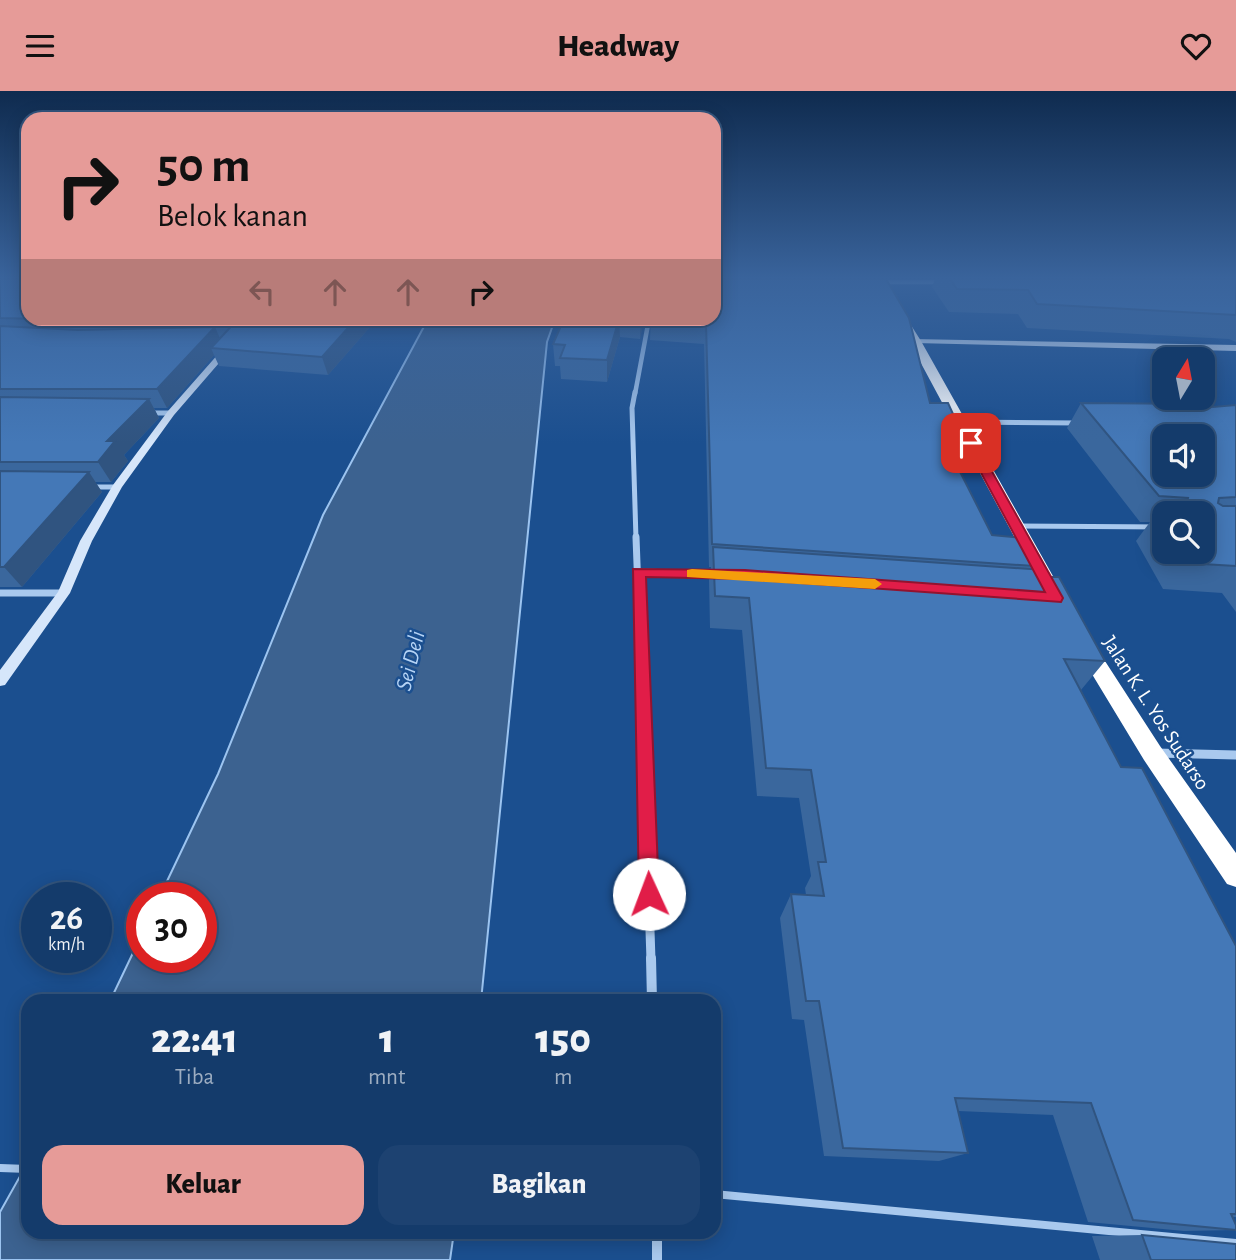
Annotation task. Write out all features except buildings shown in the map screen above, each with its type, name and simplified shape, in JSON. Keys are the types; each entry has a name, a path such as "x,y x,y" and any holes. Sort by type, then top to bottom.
{"highway":[{"path":"910,334 1016,526 1053,602"},
{"name":"Jalan K. L. Yos Sudarso","path":"1076,631 1152,753 1236,875"}],"street":[{"path":"0,681 64,593 86,541 117,487 171,413 238,334"},
{"path":"646,334 632,408 652,994"},
{"path":"219,341 232,340"},
{"path":"915,341 1236,348"},
{"path":"144,413 171,413"},
{"path":"959,422 1084,423"},
{"path":"78,486 117,487"},
{"path":"1016,526 1152,527"},
{"path":"638,572 732,574"},
{"path":"0,593 64,593"},
{"path":"1152,753 1236,755"},
{"path":"657,1239 657,1260"}],"lane":[{"path":"0,1168 21,1169"},
{"path":"721,1195 1236,1243"}],"water":[{"name":"Sei Deli","path":"420,334 550,334 482,994 113,994 126,968 126,973 217,973 217,882 167,882 218,774 323,515"},
{"path":"21,1174 21,1239 453,1239 450,1260 0,1260 0,1212"}],"slow traffic":[{"path":"692,573 745,574 875,584"}],"route":[{"path":"649,894 638,572 745,574 1056,598 971,443"}]}
